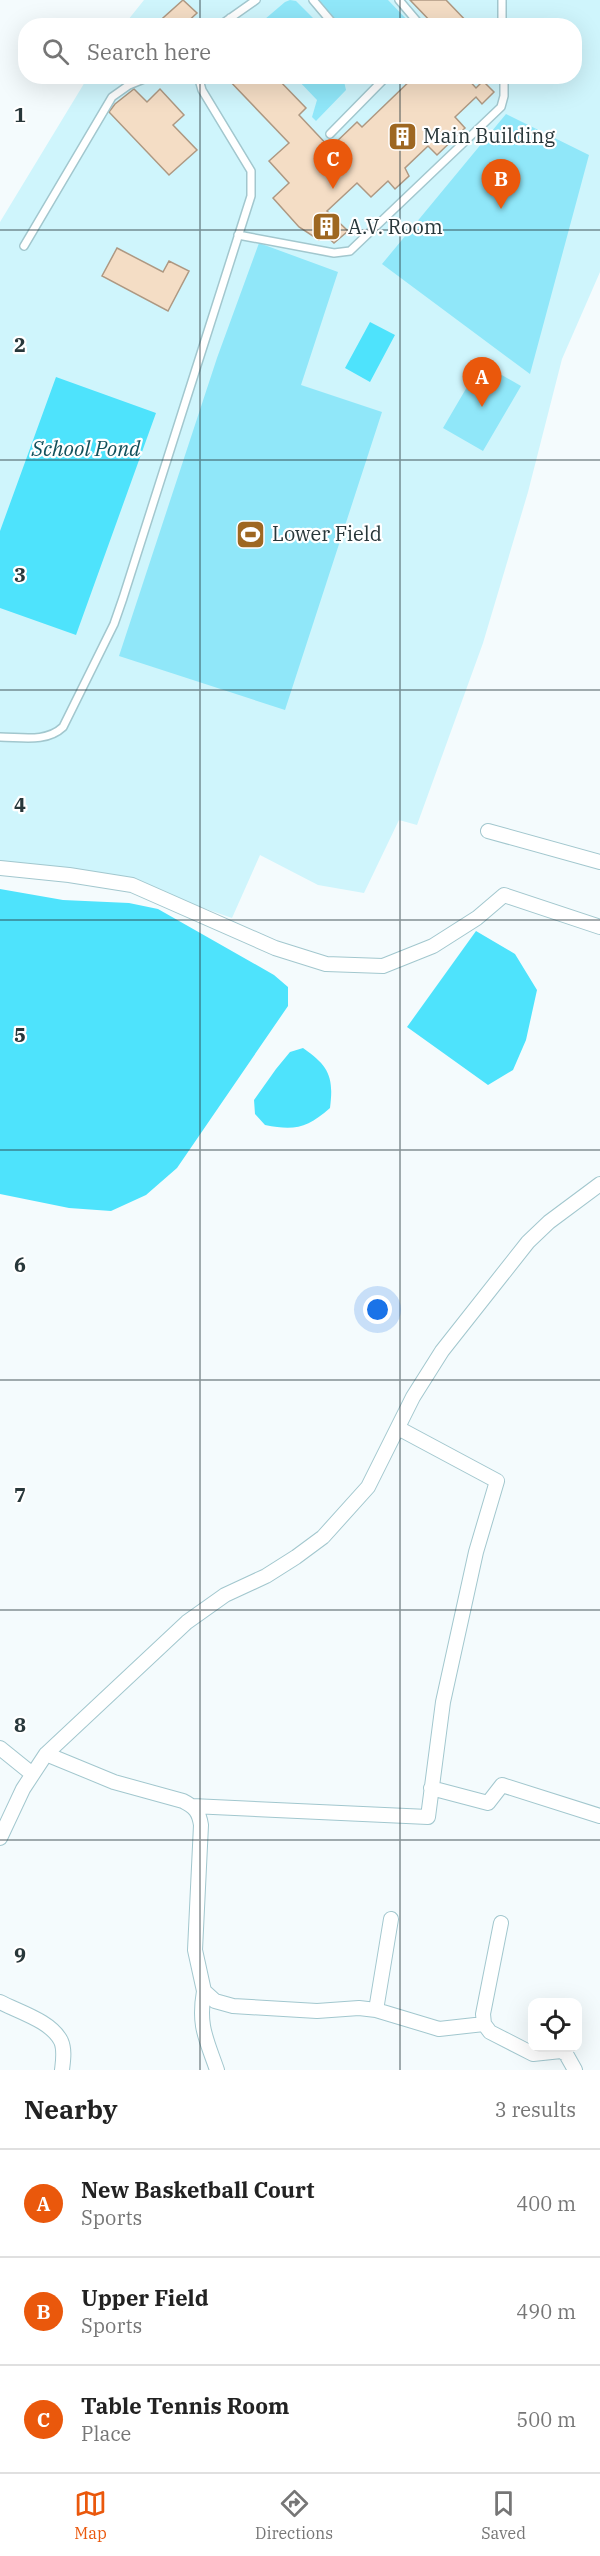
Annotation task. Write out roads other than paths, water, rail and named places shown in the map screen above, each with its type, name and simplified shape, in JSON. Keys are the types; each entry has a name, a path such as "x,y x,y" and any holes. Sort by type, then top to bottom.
{"street":[{"path":"488,831 600,862"},
{"path":"0,868 69,875 132,885 274,948 326,964 383,966 433,946 477,918 504,895 600,927"},
{"path":"0,1838 31,1773 46,1754 187,1622 225,1595 266,1576 296,1557 322,1537 368,1487 398,1428 442,1351 528,1242 549,1222 600,1184"},
{"path":"192,1806 428,1817 448,1678 476,1552 497,1481 398,1428"},
{"path":"0,1748 31,1773"},
{"path":"46,1754 114,1782 183,1801 199,1814 201,1825 195,1950 204,1991 201,2011 202,2029 218,2070"},
{"path":"431,1788 488,1803 502,1785 600,1816"},
{"path":"376,2010 391,1919"},
{"path":"501,1923 483,2014 484,2024 490,2032 526,2052 533,2054 561,2051 566,2054 575,2070"},
{"path":"204,1991 215,2001 233,2006 317,2011 358,2008 376,2010 439,2029 484,2024"},
{"path":"0,2002 51,2028 61,2041 62,2070"}],"lane":[{"path":"230,18 256,0"},
{"path":"313,0 326,18"},
{"path":"399,0 414,18"},
{"path":"502,0 502,18"},
{"path":"24,246 112,98 131,84"},
{"path":"0,737 47,736 57,733 63,727 114,624 251,196 250,171 240,149 200,84"},
{"path":"330,134 378,84"},
{"path":"238,235 334,253 350,251 501,107 504,84"}],"water":[{"path":"370,322 395,335 370,382 345,368"},
{"name":"School Pond","path":"56,377 156,413 76,635 0,608 0,531"},
{"path":"0,889 63,900 129,903 158,909 274,975 288,987 288,1006 177,1168 146,1195 111,1211 69,1208 0,1194"},
{"path":"476,931 515,954 537,990 526,1040 513,1070 488,1085 407,1027"},
{"path":"303,1048 319,1061 328,1073 331,1088 330,1108 307,1124 293,1128 265,1125 255,1114 254,1100 290,1052"}],"place":[{"name":"Main Building","path":"402,136"},
{"name":"Table Tennis Room","path":"333,189"},
{"name":"Upper Field","path":"501,209"},
{"name":"A.V. Room","path":"327,227"},
{"name":"New Basketball Court","path":"482,407"},
{"name":"Lower Field","path":"251,534"}]}
